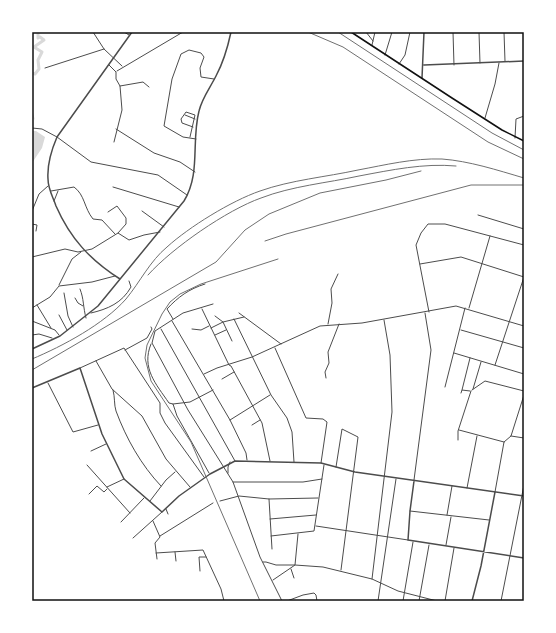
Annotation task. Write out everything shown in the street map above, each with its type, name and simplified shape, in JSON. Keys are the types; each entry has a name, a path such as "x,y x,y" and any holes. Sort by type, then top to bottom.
{"main road":[{"path":"351,32 514,138 524,141"}],"street":[{"path":"93,32 104,49 123,67"},
{"path":"124,32 129,36"},
{"path":"121,279 115,276 85,251 67,230 48,185 50,159 57,137 132,32"},
{"path":"116,72 184,32"},
{"path":"32,349 60,336 86,318 160,232 187,196 195,172 199,110 208,88 219,70 231,32"},
{"path":"366,32 373,41"},
{"path":"371,46 375,32"},
{"path":"385,55 392,32"},
{"path":"399,64 405,55 410,32"},
{"path":"422,79 424,65 424,32"},
{"path":"453,32 454,65"},
{"path":"478,32 480,63"},
{"path":"504,32 505,62"},
{"path":"45,68 104,49"},
{"path":"196,139 183,137 164,126 172,79 181,54 189,50 201,54 204,57 200,68 201,77 214,79"},
{"path":"424,65 524,61"},
{"path":"485,118 495,84 499,63"},
{"path":"109,65 116,72 116,79 120,86 122,110 116,129 114,142"},
{"path":"120,86 143,82 149,87"},
{"path":"190,138 193,127 195,119 195,115 186,112 180,119 182,123 193,127"},
{"path":"185,115 195,119"},
{"path":"514,138 516,119 524,116"},
{"path":"34,128 57,137 91,162 158,175 187,196"},
{"path":"116,129 154,153 180,162 195,172"},
{"path":"32,212 39,194 48,185"},
{"path":"50,191 59,191 74,187 80,191 93,219 102,220 115,234"},
{"path":"113,187 179,207"},
{"path":"54,201 59,191"},
{"path":"32,257 65,249 85,251 96,248 118,233 126,224 126,218 117,206 108,212"},
{"path":"142,211 164,227"},
{"path":"478,215 524,229"},
{"path":"32,224 37,225 36,231"},
{"path":"429,312 416,244 426,226 432,224 445,224 524,245"},
{"path":"118,233 129,240 137,236 160,232"},
{"path":"469,309 490,236"},
{"path":"32,308 50,297 59,286 72,259 82,251"},
{"path":"420,264 458,257 524,277 511,322 495,365"},
{"path":"328,324 332,303 331,292 338,274"},
{"path":"59,286 92,282 115,276"},
{"path":"91,313 109,308 119,302 132,287 129,281"},
{"path":"205,284 189,290 176,299 167,309 230,420 246,453 247,461"},
{"path":"80,289 85,300 83,306 86,318"},
{"path":"64,293 68,316 73,327"},
{"path":"76,298 78,303 83,306"},
{"path":"213,304 183,314 158,329 154,333 147,356 151,376 169,403 186,404 213,390"},
{"path":"37,305 51,329"},
{"path":"204,374 252,357 320,326 328,324 384,319 456,306 524,326"},
{"path":"202,308 202,312 229,365 260,420 270,462"},
{"path":"445,387 465,308"},
{"path":"408,540 410,511 431,350 425,312"},
{"path":"238,313 281,344"},
{"path":"59,315 68,331"},
{"path":"215,316 223,322 232,341"},
{"path":"211,328 223,322 244,316"},
{"path":"372,580 386,477 392,412 390,355 384,319"},
{"path":"234,320 271,394 289,424 293,443 294,462"},
{"path":"32,321 51,329 60,336"},
{"path":"326,378 325,372 329,363 328,352 339,324"},
{"path":"192,329 201,330 210,326"},
{"path":"32,388 123,348 125,350 147,338 152,330 151,327"},
{"path":"160,329 235,461"},
{"path":"460,329 524,348"},
{"path":"215,335 226,330"},
{"path":"32,335 39,334 51,337 53,340"},
{"path":"152,343 186,404 233,482 263,562 282,601"},
{"path":"275,347 306,418 323,419 328,422 321,463"},
{"path":"125,350 160,403 160,412 165,423 204,478"},
{"path":"454,353 524,374"},
{"path":"461,393 470,358"},
{"path":"96,361 112,389 116,400 115,406 124,428 142,463 161,486"},
{"path":"458,440 459,430 481,361"},
{"path":"80,368 98,425 124,479 144,498 162,512"},
{"path":"222,379 234,372"},
{"path":"462,390 472,391 485,381 524,391"},
{"path":"48,382 73,432 98,425"},
{"path":"112,389 142,416 175,472 190,488"},
{"path":"230,420 271,394"},
{"path":"472,601 484,553 504,442 510,436 524,394"},
{"path":"173,404 177,416 210,474"},
{"path":"252,424 260,420"},
{"path":"336,467 342,429 358,437 341,570"},
{"path":"459,430 476,436 504,442"},
{"path":"467,488 476,436"},
{"path":"510,436 524,438"},
{"path":"91,451 106,444"},
{"path":"133,538 190,488 223,465 235,461 321,463 354,472 523,496"},
{"path":"228,474 230,462"},
{"path":"271,536 313,533 325,464"},
{"path":"87,465 130,513"},
{"path":"150,502 161,486 175,472"},
{"path":"378,601 389,537 396,478"},
{"path":"106,487 124,479"},
{"path":"233,482 303,482 322,479"},
{"path":"501,601 524,485"},
{"path":"89,494 98,486 104,492 108,489"},
{"path":"447,516 452,486"},
{"path":"220,501 239,496 268,498 319,498"},
{"path":"121,522 144,498"},
{"path":"268,498 272,550"},
{"path":"157,559 155,542 160,536 213,503"},
{"path":"166,508 168,514"},
{"path":"410,511 450,517 489,520"},
{"path":"270,519 316,515"},
{"path":"445,546 450,517"},
{"path":"153,521 160,536"},
{"path":"315,526 524,558"},
{"path":"272,580 291,569 295,564 298,534"},
{"path":"403,601 413,541"},
{"path":"419,601 429,543"},
{"path":"445,601 454,547"},
{"path":"156,553 203,550 221,589 224,601"},
{"path":"175,552 176,561"},
{"path":"200,572 199,557 206,556"},
{"path":"263,562 276,565 295,564 341,570 381,582 398,591 437,601"},
{"path":"291,569 294,578"},
{"path":"287,601 303,595 314,593 317,601"}],"shaded area":[{"path":"32,131 36,131 45,137 42,148 32,163"}],"waterway":[{"path":"32,73 35,74 39,69 38,60 42,52 34,47 44,40 40,37 38,38 38,32"},
{"path":"32,62 32,67"},
{"path":"32,110 34,119"}],"railway":[{"path":"308,32 343,47 488,142 524,159"},
{"path":"338,32 492,133 524,150"},
{"path":"32,359 57,348 95,326 126,299 150,265 176,239 211,215 249,195 272,187 309,179 399,162 431,159 452,160 473,164 524,178"},
{"path":"148,275 171,253 201,231 232,211 261,198 297,188 395,169 432,165 456,166"},
{"path":"32,370 216,262 245,230 269,214 320,193 386,180 421,171"},
{"path":"265,241 286,234 471,185 524,185"},
{"path":"260,601 191,442 151,381 145,358 147,345 162,314 170,302 180,294 201,284 278,259"}]}
